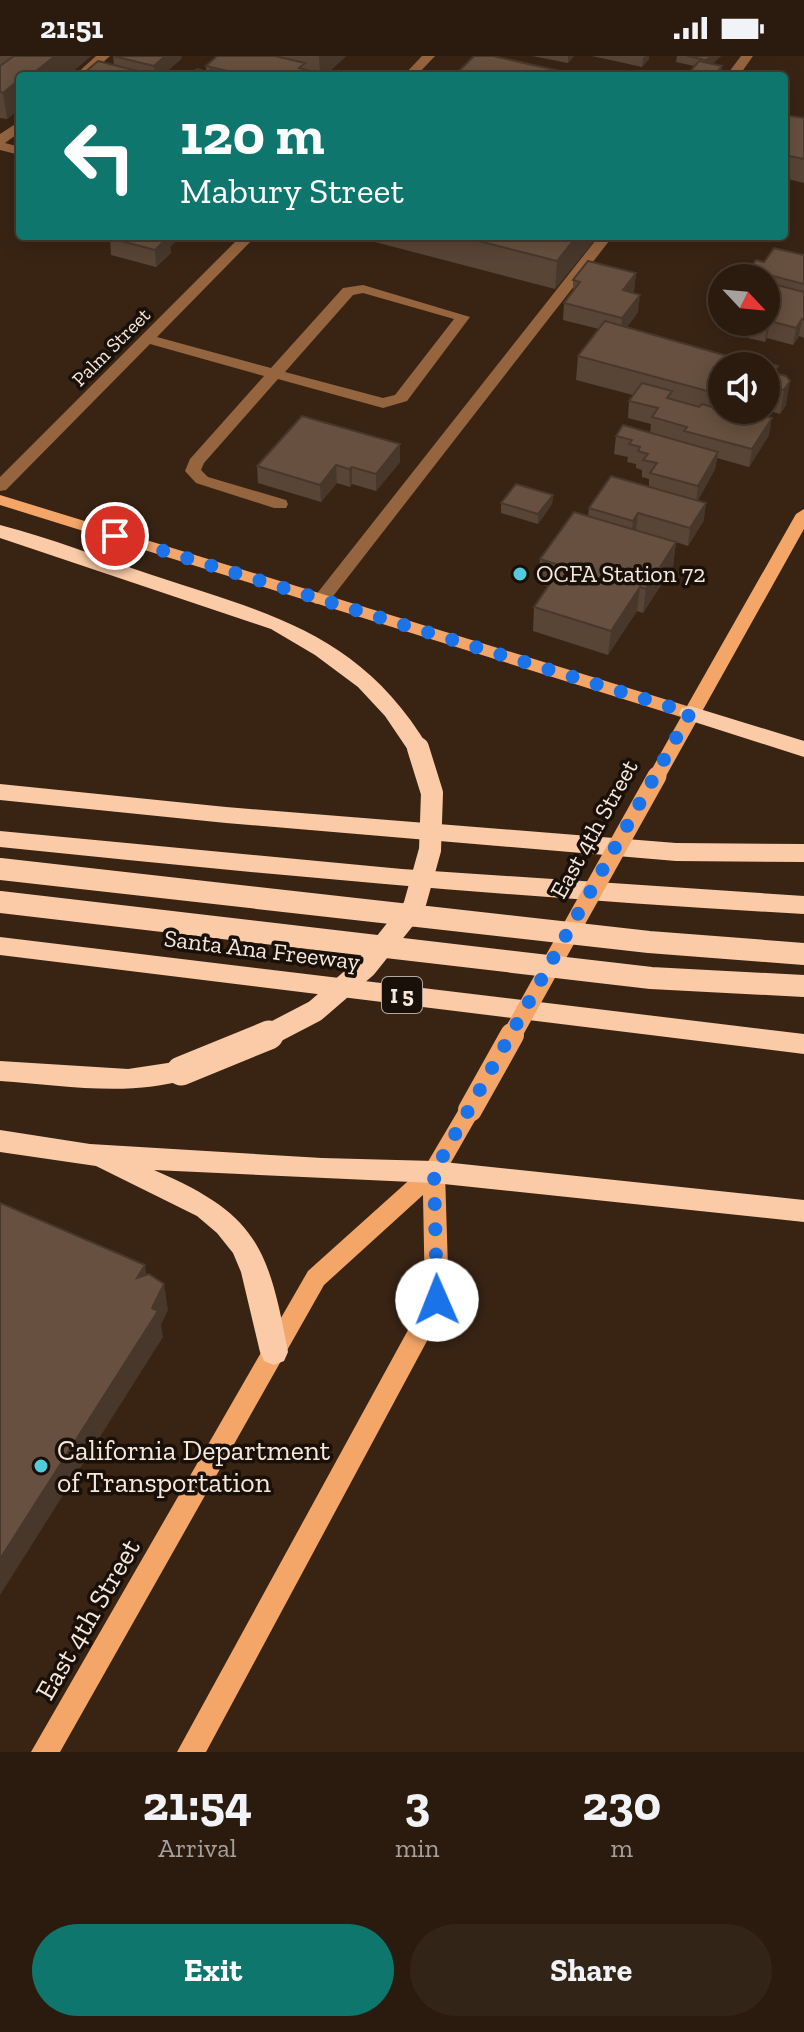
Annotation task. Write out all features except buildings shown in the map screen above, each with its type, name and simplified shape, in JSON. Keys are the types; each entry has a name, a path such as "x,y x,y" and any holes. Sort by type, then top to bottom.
{"highway":[{"path":"0,531 278,624 318,646 388,704 418,748 432,793 430,850 414,907 366,967 315,1011 256,1042 181,1071 128,1079 0,1071"},
{"path":"690,713 804,749"},
{"path":"0,792 226,815 676,852 804,853"},
{"path":"0,839 309,871 657,898 804,905"},
{"path":"0,869 649,942 804,954"},
{"path":"0,902 651,978 804,986"},
{"name":"Santa Ana Freeway","path":"0,946 804,1044"},
{"path":"0,1141 90,1155 325,1170 434,1172 804,1211"},
{"path":"90,1155 201,1202 235,1230 253,1261 266,1298 274,1352"}],"main road":[{"path":"0,500 690,713"},
{"name":"East 4th Street","path":"45,1752 316,1278 434,1172 804,514"},
{"path":"191,1752 437,1300 434,1172"}],"street":[{"path":"85,72 104,56"},
{"path":"413,72 429,56"},
{"path":"0,144 16,129"},
{"name":"Palm Street","path":"0,486 245,240"},
{"path":"321,600 603,240"},
{"path":"147,339 275,372 383,403 401,398 463,317 459,313 353,289 275,372 196,462 193,471 202,480 280,504"}],"place":[{"name":"OCFA Station 72","path":"520,574"},
{"name":"California Department of Transportation","path":"41,1466"}],"route":[{"path":"115,536 690,713 434,1172 437,1300"}]}
